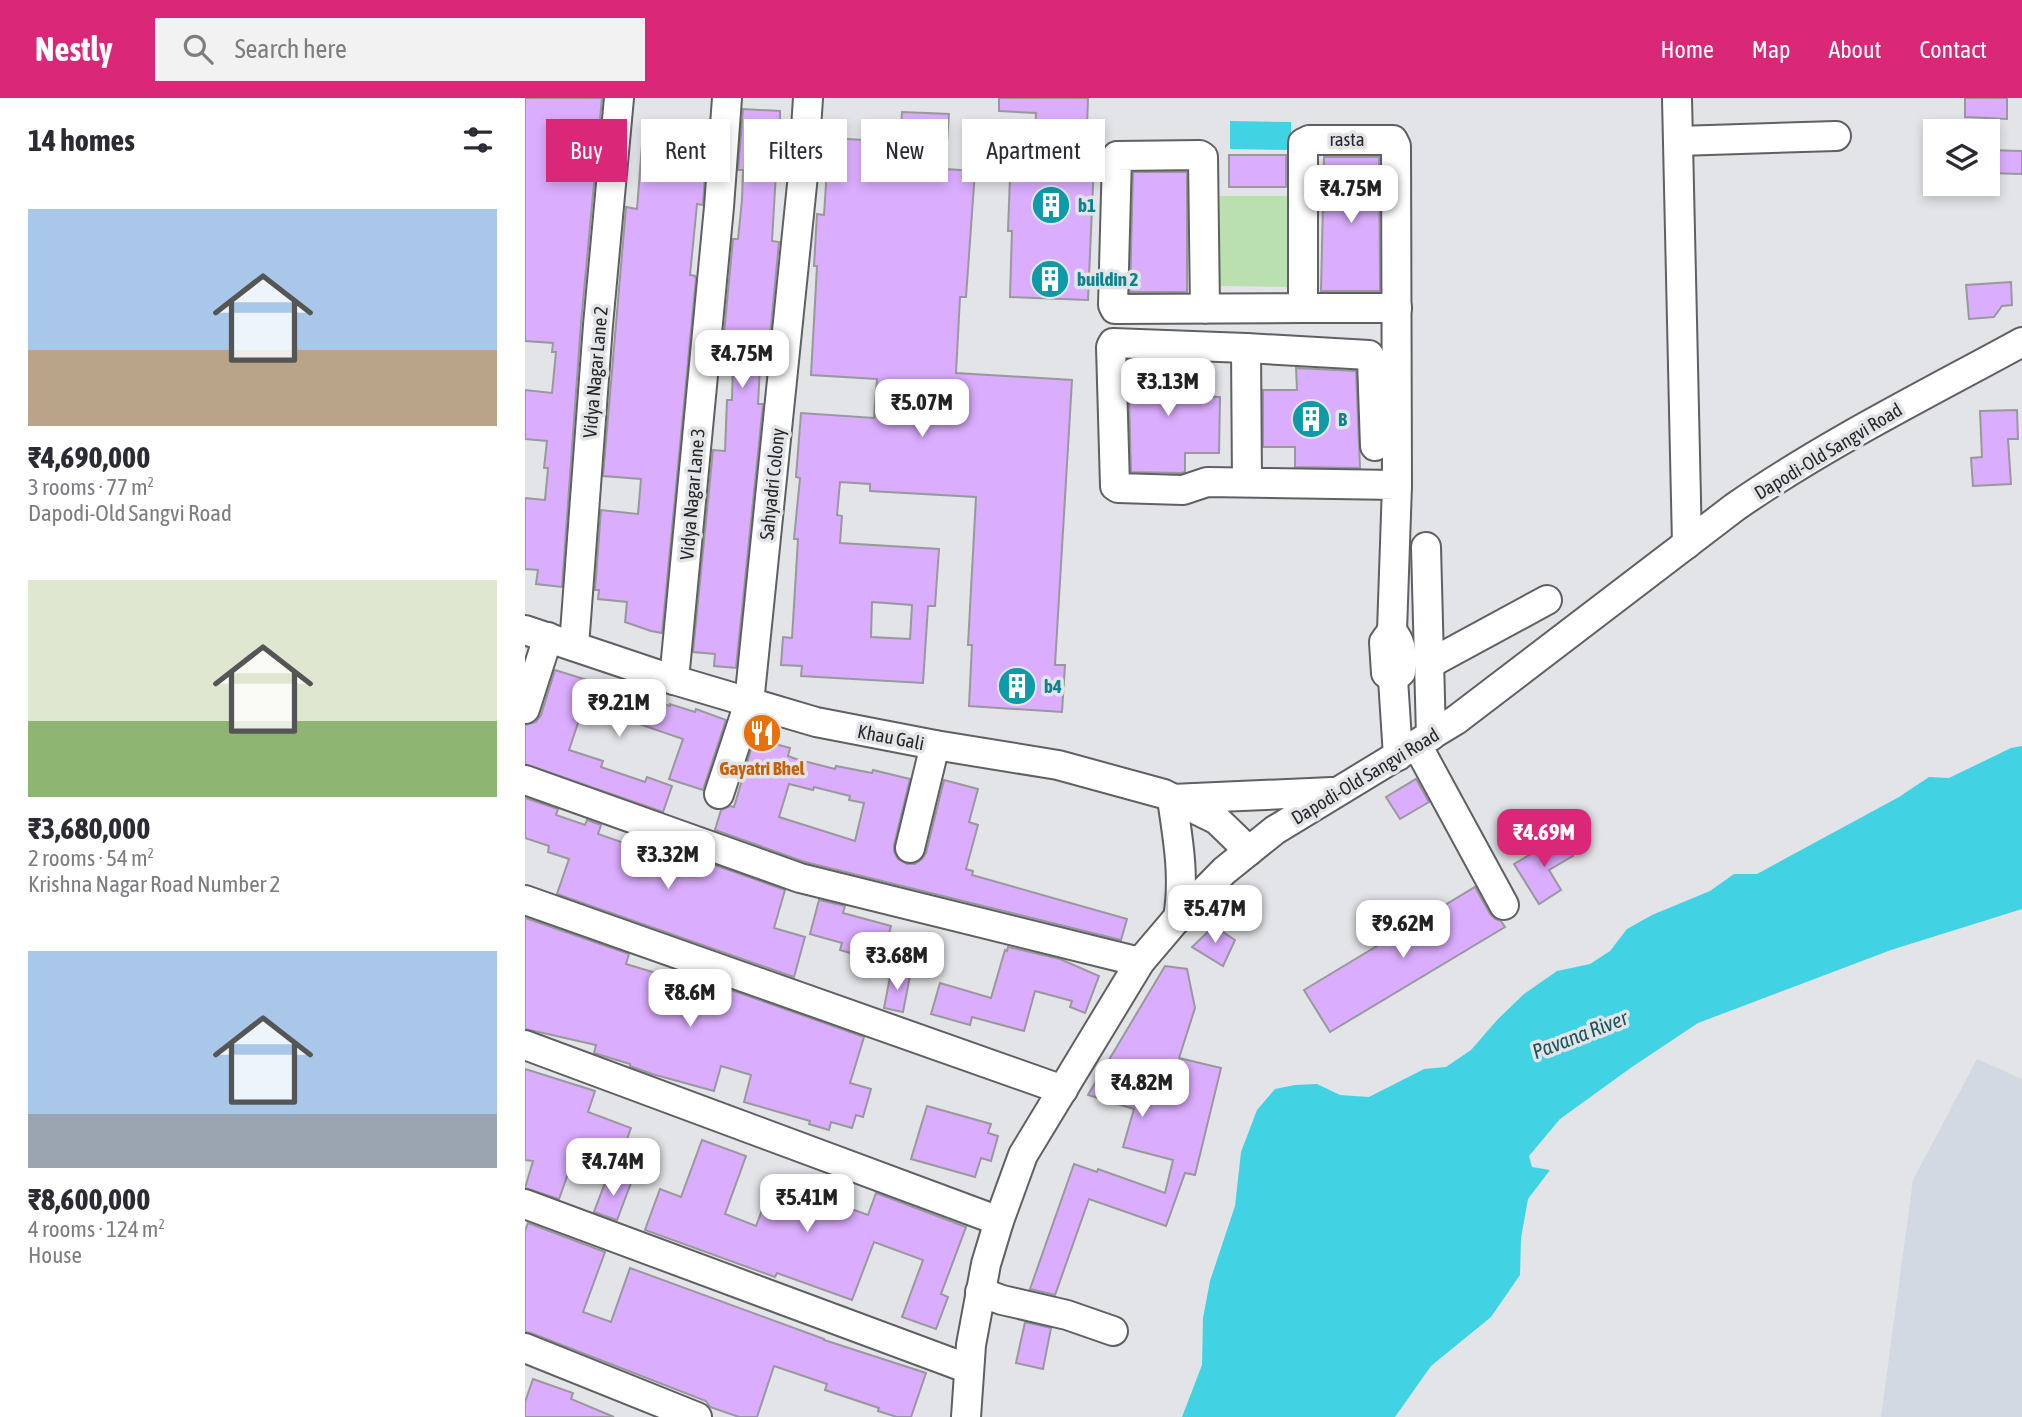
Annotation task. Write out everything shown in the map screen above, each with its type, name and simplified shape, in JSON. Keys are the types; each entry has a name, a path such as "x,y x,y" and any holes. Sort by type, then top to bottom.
{"street":[{"name":"Vidya Nagar Lane 2","path":"525,709 549,638 596,352 619,98"},
{"name":"Vidya Nagar Lane 3","path":"674,680 718,220 727,98"},
{"name":"Sahyadri Colony","path":"719,794 750,703 803,175 808,98"},
{"path":"1677,98 1687,544"},
{"path":"1678,141 1836,136"},
{"name":"rasta","path":"1303,308 1303,143 1309,140 1390,139 1396,146 1397,308 1397,485 1392,631 1401,642 1401,672 1393,679 1415,746"},
{"path":"1205,309 1203,157 1118,155 1113,308 1118,310 1397,308"},
{"name":"Dapodi-Old Sangvi Road","path":"966,1417 971,1345 986,1264 1023,1155 1140,962 1224,871 1275,830 1457,720 1776,479 2022,342"},
{"path":"1375,446 1370,355 1115,343 1111,347 1115,486 1183,490 1201,482 1397,485"},
{"path":"1246,348 1247,482"},
{"path":"1426,547 1429,664 1415,746 1504,905"},
{"path":"1429,664 1547,600"},
{"name":"Khau Gali","path":"549,638 674,680 816,722 935,746 1058,765 1164,794 1217,820 1249,851"},
{"path":"910,848 935,746"},
{"path":"525,780 800,878 1140,962"},
{"path":"1178,918 1182,897 1180,850 1172,799 1339,792"},
{"path":"525,900 1063,1090"},
{"path":"525,1045 999,1221"},
{"path":"525,1204 969,1369"},
{"path":"981,1292 1002,1300 1067,1315 1113,1331"},
{"path":"525,1348 697,1417"}],"shaded area":[{"path":"1977,1059 2022,1079 2022,1417 1881,1417 1913,1180"}],"green space":[{"path":"1220,196 1289,196 1289,287 1220,286"}],"water":[{"path":"1230,121 1291,122 1291,150 1230,149"},
{"name":"Pavana River","path":"2022,746 2022,909 1891,950 1698,1023 1560,1119 1529,1156 1532,1167 1550,1170 1528,1199 1521,1238 1520,1275 1491,1317 1431,1366 1395,1417 1182,1417 1202,1365 1203,1318 1210,1281 1235,1206 1241,1152 1257,1110 1275,1089 1317,1084 1340,1095 1369,1097 1424,1069 1446,1067 1471,1050 1524,994 1557,971 1590,964 1610,951 1627,929 1652,915 1710,891 1734,874 1757,874 1899,797 1929,777 1949,778 2011,748"}],"building":[{"path":"525,98 602,98 600,119 546,119 546,182 594,182 562,587 536,584 538,570 525,569 525,498 545,500 548,468 544,468 547,441 525,439 525,390 552,393 556,352 552,352 553,343 525,341"},
{"path":"999,98 1088,98 1087,119 1036,119 1036,113 999,111"},
{"path":"1965,98 2007,98 2007,119 1965,117"},
{"path":"743,109 780,111 780,119 744,119 744,182 775,182 772,241 779,242 767,368 760,367 758,404 763,404 736,668 714,666 715,654 693,652 713,450 725,451 727,400 732,400 733,366 721,365 733,239 738,239 742,200 743,170 738,170"},
{"path":"902,112 949,114 948,128 948,119 902,119"},
{"path":"847,139 861,140 861,182 948,182 948,169 962,170 962,182 974,182 966,297 960,297 956,373 1072,380 1055,665 1065,665 1062,712 969,706 972,645 968,645 976,497 870,491 870,484 840,482 837,515 842,516 840,543 939,549 935,606 928,606 923,683 801,676 802,666 781,665 783,637 792,638 798,539 794,539 800,478 796,477 801,413 874,418 877,379 811,375 817,214 824,215 826,182 847,182","holes":["872,602 912,605 910,639 871,637"]},
{"path":"2000,150 2022,151 2022,174 2000,173"},
{"path":"1229,155 1286,155 1286,187 1229,187"},
{"path":"1324,157 1379,157 1380,291 1321,291"},
{"path":"641,158 641,182 704,182 703,205 697,204 690,275 696,278 662,633 625,622 627,602 598,599 599,590 595,590 601,510 638,514 641,479 603,476 626,207 637,209"},
{"path":"1133,172 1187,172 1187,292 1130,292"},
{"path":"1010,182 1093,182 1088,300 1010,297 1012,231 1008,231"},
{"path":"2011,282 2012,305 2002,306 1994,317 1969,319 1966,285"},
{"path":"1128,360 1188,362 1188,396 1220,397 1219,453 1185,453 1185,472 1181,473 1131,472"},
{"name":"B","path":"1296,368 1356,371 1360,468 1295,467 1295,447 1263,447 1263,390 1297,390"},
{"path":"2017,410 2018,439 2008,439 2011,484 1973,486 1971,458 1982,457 1980,411"},
{"path":"555,670 670,706 695,712 696,709 726,720 703,790 669,779 683,739 584,705 569,750 603,761 601,767 645,782 647,777 672,786 663,812 525,764 525,725 536,722 541,715"},
{"path":"764,741 790,748 788,756 796,759 835,769 836,766 872,773 873,770 910,779 894,845 898,859 907,864 915,864 926,853 944,780 978,789 969,822 978,825 966,869 973,871 972,875 1127,919 1121,940 805,862 715,830 721,810 734,807 752,746 762,749","holes":["789,784 813,790 814,787 850,796 849,800 864,803 855,841 779,817"]},
{"path":"1416,779 1429,802 1400,819 1386,797"},
{"path":"525,798 558,809 556,815 585,825 587,820 601,825 598,834 644,850 647,841 674,851 674,854 706,865 706,862 785,890 774,928 805,937 794,977 557,894 569,859 548,852 549,846 525,838"},
{"path":"1561,836 1573,856 1549,870 1561,890 1539,904 1514,864"},
{"path":"1475,887 1490,914 1505,927 1330,1032 1304,990"},
{"path":"819,900 845,906 843,913 891,926 881,962 840,950 842,943 810,934"},
{"path":"525,918 629,954 626,964 709,989 711,983 864,1037 850,1083 871,1089 863,1117 856,1115 852,1128 831,1122 829,1130 809,1124 810,1121 744,1102 751,1075 721,1066 714,1091 652,1074 594,1053 596,1045 525,1029"},
{"path":"1214,926 1235,940 1223,966 1192,947"},
{"path":"1008,947 1060,959 1099,976 1085,1013 1070,1007 1072,1001 1035,991 1024,1031 972,1017 970,1025 931,1014 940,983 991,998"},
{"path":"1165,966 1187,969 1195,1008 1179,1058 1221,1068 1195,1175 1185,1173 1166,1226 1089,1199 1055,1295 1030,1289 1074,1164 1097,1172 1098,1169 1165,1193 1173,1160 1123,1147 1134,1109 1088,1095"},
{"path":"891,972 910,976 903,1012 884,1008"},
{"path":"525,1069 595,1091 588,1112 631,1128 627,1139 632,1141 621,1170 575,1154 559,1199 525,1188 533,1161 525,1160"},
{"path":"927,1106 991,1124 988,1133 998,1136 991,1161 981,1158 975,1177 911,1159"},
{"path":"702,1140 746,1156 725,1214 756,1226 773,1181 868,1215 876,1193 966,1227 941,1294 948,1297 936,1329 902,1317 923,1260 874,1242 852,1300 777,1273 775,1277 645,1230 660,1189 681,1197"},
{"path":"608,1175 631,1183 617,1220 594,1212"},
{"path":"528,1223 605,1252 583,1312 611,1322 630,1268 824,1340 926,1373 911,1417 897,1417 878,1411 879,1408 825,1390 827,1384 774,1366 757,1417 739,1417 710,1407 706,1401 525,1332 525,1231"},
{"path":"1025,1322 1051,1328 1043,1369 1016,1363"},
{"path":"533,1379 573,1393 571,1399 614,1417 525,1417 525,1402"}],"place":[{"name":"b1","path":"1051,205"},
{"name":"buildin 2","path":"1050,279"},
{"name":"B","path":"1311,419"},
{"name":"b4","path":"1017,686"},
{"name":"Gayatri Bhel","path":"762,733"}]}
